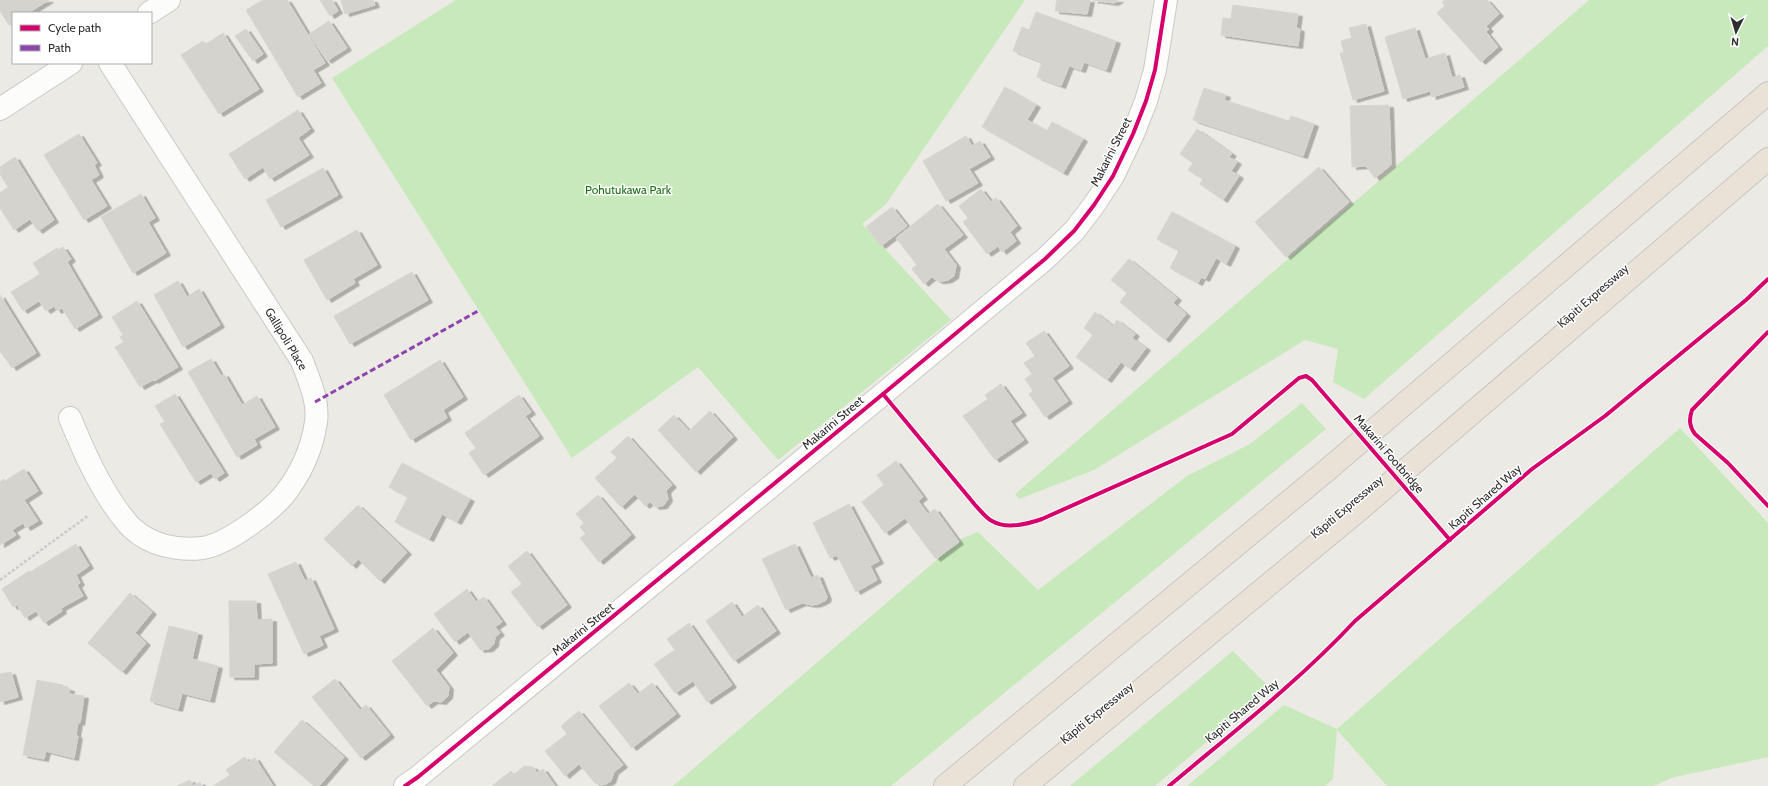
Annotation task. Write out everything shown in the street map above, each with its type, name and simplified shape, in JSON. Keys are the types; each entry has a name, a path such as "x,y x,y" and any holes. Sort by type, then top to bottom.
{"highway":[{"path":"945,786 1326,471 1768,93"},
{"name":"Kāpiti Expressway","path":"1025,786 1359,510 1768,159"}],"street":[{"path":"151,12 169,0"},
{"name":"Makarini Street","path":"405,786 418,777 872,404 1045,259 1074,231 1094,205 1113,176 1133,134 1146,101 1155,70 1166,0"},
{"path":"0,109 69,64"},
{"name":"Gallipoli Place","path":"70,418 96,478 112,503 131,528 154,543 182,549 204,548 227,538 262,516 282,496 297,475 307,456 316,421 315,402 311,383 302,361 111,64"}],"path":[{"path":"0,580 89,515"}],"green space":[{"name":"Pohutukawa Park","path":"456,0 1025,0 886,204 862,224 951,320 778,460 698,367 572,458 332,78"},
{"path":"1589,0 1768,0 1768,46 1364,399 1333,382 1338,349 1305,340 1094,470 1019,499 1015,494"},
{"path":"1302,403 1326,429 891,786 673,786 961,539 978,532 1038,590 1187,476 1250,444"},
{"path":"1680,428 1768,523 1768,757 1671,778 1654,786 1387,786 1337,730 1333,779 1325,786 1187,786 1284,705 1337,729"},
{"path":"1233,651 1270,688 1155,786 1070,786"}],"building":[{"path":"0,0 49,0 30,12 12,12 12,23 9,25 0,11"},
{"path":"263,0 287,0 325,63 313,70 321,83 298,97 246,10"},
{"path":"320,0 332,0 338,11 330,16"},
{"path":"341,0 373,0 375,5 345,14"},
{"path":"1057,0 1090,0 1087,14 1055,11"},
{"path":"1093,0 1119,0 1114,3"},
{"path":"1445,0 1487,0 1499,14 1486,26 1489,29 1486,32 1498,47 1481,62 1437,13 1445,6 1442,2"},
{"path":"1233,5 1298,14 1296,28 1300,29 1298,46 1221,35 1223,18 1231,19"},
{"path":"1036,12 1116,41 1106,70 1084,62 1081,70 1069,66 1061,86 1037,77 1042,62 1013,51 1022,27 1029,30"},
{"path":"329,21 347,48 327,61 309,34"},
{"path":"1366,24 1384,91 1353,100 1340,53 1344,53 1341,41 1352,38 1349,28"},
{"path":"1415,28 1425,59 1445,53 1452,78 1460,75 1464,87 1432,97 1430,91 1403,99 1385,37"},
{"path":"246,29 263,54 253,61 235,36"},
{"path":"223,33 259,89 219,114 181,55 203,41 206,44"},
{"path":"1005,87 1036,105 1027,120 1047,131 1052,122 1083,139 1063,173 982,127"},
{"path":"1204,88 1226,95 1224,100 1289,121 1291,116 1314,124 1303,156 1193,120"},
{"path":"1389,105 1391,165 1375,178 1366,166 1352,167 1350,106"},
{"path":"298,110 310,129 298,138 309,155 270,179 263,167 245,179 229,154"},
{"path":"1197,129 1232,154 1229,157 1237,162 1231,171 1239,176 1223,200 1200,184 1203,179 1188,170 1193,163 1180,154"},
{"path":"79,134 97,163 94,165 99,175 91,180 107,206 84,220 44,155"},
{"path":"966,136 972,146 980,141 990,157 969,169 978,183 946,201 923,161"},
{"path":"15,157 54,220 38,231 30,219 14,230 0,208 0,193 8,187 0,174 0,167"},
{"path":"1319,167 1349,202 1286,257 1255,222"},
{"path":"323,168 338,195 281,227 266,200"},
{"path":"981,189 991,202 996,198 1017,226 1010,232 1016,241 1002,252 998,246 987,254 963,222 968,218 959,206"},
{"path":"141,194 155,218 148,222 166,253 133,273 101,217"},
{"path":"938,204 963,235 944,249 956,265 954,276 943,281 938,281 932,277 924,284 912,269 917,265 896,238"},
{"path":"892,207 907,226 881,246 866,227"},
{"path":"1172,212 1235,246 1226,264 1216,258 1205,279 1201,277 1198,283 1170,268 1179,251 1157,239"},
{"path":"357,230 377,265 353,279 355,283 327,300 304,260"},
{"path":"63,247 71,259 67,262 98,315 75,329 62,308 57,311 54,306 46,311 39,301 23,311 11,292 40,274 33,263 57,248 58,250"},
{"path":"1129,259 1177,298 1173,303 1186,314 1165,340 1120,302 1127,293 1111,280"},
{"path":"412,272 428,300 350,344 334,316"},
{"path":"178,281 187,297 199,289 220,325 183,347 154,295"},
{"path":"0,295 36,353 12,368 0,351"},
{"path":"137,301 178,367 154,381 153,380 140,387 115,347 124,342 120,337 123,335 112,317"},
{"path":"1095,312 1113,326 1117,320 1135,334 1132,338 1146,348 1130,369 1121,362 1107,380 1076,357 1093,335 1084,328"},
{"path":"1044,331 1069,366 1052,378 1068,401 1045,417 1029,394 1033,391 1025,379 1032,374 1024,363 1035,356 1026,343"},
{"path":"211,359 221,376 224,374 242,405 257,396 275,427 254,439 257,445 237,457 188,372"},
{"path":"440,360 463,397 443,410 447,418 411,440 384,395"},
{"path":"1001,384 1022,413 1010,421 1024,440 995,460 963,416 988,399 985,395"},
{"path":"175,394 224,473 215,479 211,473 196,482 160,424 165,422 155,406"},
{"path":"519,395 531,412 525,416 539,436 484,475 469,453 476,448 465,433"},
{"path":"710,411 733,437 696,472 658,430 674,415 689,431"},
{"path":"628,436 672,485 666,491 668,499 663,506 655,507 650,502 645,506 635,494 621,507 595,478 617,458 611,452"},
{"path":"896,461 923,497 918,501 928,514 935,509 959,542 936,559 905,518 885,533 862,502 884,485 877,475"},
{"path":"402,463 470,499 457,522 442,514 429,539 395,522 408,497 389,487"},
{"path":"24,469 38,491 24,500 38,521 26,528 23,523 12,530 16,535 0,545 0,482 4,479 5,481"},
{"path":"598,495 631,535 599,562 580,538 586,534 580,527 584,523 576,514"},
{"path":"849,504 879,561 870,566 877,580 856,592 837,555 830,558 813,523"},
{"path":"358,505 407,552 380,581 358,559 352,566 324,539"},
{"path":"76,544 89,566 76,575 80,583 77,585 83,596 61,608 62,611 44,623 36,611 25,618 17,605 13,607 2,589 29,571 30,572"},
{"path":"795,544 811,578 818,575 827,597 826,600 818,604 812,605 802,603 786,610 762,559"},
{"path":"527,551 567,605 538,627 511,592 522,584 508,566"},
{"path":"296,562 305,581 311,578 334,629 319,636 323,645 304,654 268,574"},
{"path":"467,589 476,602 484,597 502,622 495,627 500,633 495,637 494,644 489,649 480,650 468,632 455,642 434,614"},
{"path":"130,593 152,612 135,633 146,643 122,672 88,643"},
{"path":"229,601 256,601 257,620 272,619 272,663 254,664 254,677 230,677"},
{"path":"732,602 742,617 758,605 776,631 734,661 706,621"},
{"path":"689,623 732,685 707,702 693,681 675,693 654,664 675,650 667,639"},
{"path":"169,626 198,633 192,659 218,666 210,700 182,693 178,709 150,701"},
{"path":"433,628 453,653 436,670 449,687 448,696 442,702 434,701 427,706 392,661"},
{"path":"11,672 18,697 0,702 0,674"},
{"path":"335,679 360,710 366,705 390,735 361,758 312,697"},
{"path":"37,680 63,685 63,687 70,689 69,694 84,696 80,723 78,722 76,735 78,736 74,758 46,751 44,759 23,755"},
{"path":"629,683 638,694 652,683 676,714 632,748 599,706"},
{"path":"579,711 623,765 614,772 611,781 606,784 601,785 595,783 579,764 565,776 545,751 567,734 561,726"},
{"path":"302,720 344,757 319,786 314,786 274,752"},
{"path":"245,757 248,762 255,758 273,786 213,786 230,775 226,770"},
{"path":"524,766 533,767 537,773 543,769 555,786 492,786 511,771 514,775"},
{"path":"190,780 193,786 177,786"},
{"path":"200,782 202,786 193,786"}],"marked path":[{"path":"315,402 478,311"}],"cycle path":[{"path":"405,786 418,777 883,394 1045,259 1074,231 1094,205 1113,176 1133,134 1146,101 1155,70 1166,0"},
{"name":"Kapiti Shared Way","path":"1169,786 1288,686 1355,621 1532,469 1605,416 1746,300 1768,279"},
{"path":"1768,332 1692,410 1690,416 1691,425 1695,434 1728,463 1768,506"},
{"name":"Makarini Footbridge","path":"883,394 976,506 990,520 998,524 1011,526 1030,523 1042,519 1232,434 1299,378 1306,376 1312,380 1450,540"}]}
